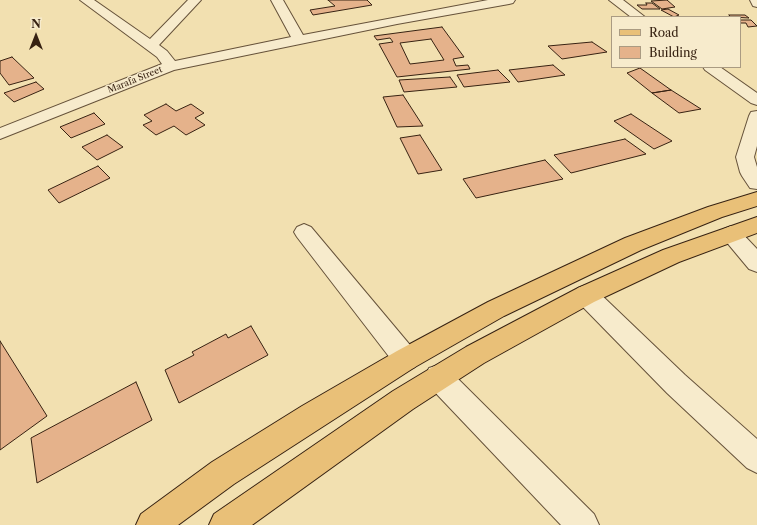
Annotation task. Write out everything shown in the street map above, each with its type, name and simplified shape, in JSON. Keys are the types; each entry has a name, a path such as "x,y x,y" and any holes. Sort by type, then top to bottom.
{"main road":[{"path":"152,525 224,473 299,424 406,359 496,309 626,247 715,212 757,199"},
{"path":"225,525 438,376 586,295 671,256 757,225"}],"street":[{"name":"Marafa Street","path":"0,134 170,66 165,57 151,46 86,0"},
{"path":"151,46 195,0"},
{"path":"277,0 299,40"},
{"path":"170,66 509,0"},
{"path":"615,0 638,16"},
{"path":"711,68 757,100"},
{"path":"757,116 745,156 749,172 757,183"},
{"path":"304,232 406,359"},
{"path":"731,234 757,263"},
{"path":"586,295 676,384 757,458"},
{"path":"438,376 583,525"}],"building":[{"path":"328,0 367,0 372,5 313,15 310,10 335,6"},
{"path":"667,0 675,7 662,9 651,1"},
{"path":"646,3 652,3 660,9 642,9 637,5 647,5"},
{"path":"668,9 679,15 672,16 661,10"},
{"path":"729,15 745,15 749,18 741,18 741,16"},
{"path":"741,20 751,20 757,26 748,27 746,23 741,23"},
{"path":"442,27 464,57 453,59 456,66 468,65 470,69 397,77 379,44 393,42 390,38 377,40 374,36","holes":["431,39 444,60 410,64 400,43"]},
{"path":"592,42 607,52 562,59 548,46"},
{"path":"12,57 34,78 9,85 0,73 0,61"},
{"path":"553,65 565,75 518,82 509,70"},
{"path":"640,68 671,90 652,93 627,73"},
{"path":"498,70 510,82 464,87 457,75"},
{"path":"450,77 457,87 404,92 399,80"},
{"path":"36,82 44,89 14,102 4,93"},
{"path":"671,90 701,109 679,113 652,93"},
{"path":"403,95 423,126 397,127 383,97"},
{"path":"166,104 176,111 191,104 204,113 195,118 205,125 186,135 174,126 156,135 143,125 152,121 144,115"},
{"path":"94,113 105,124 71,138 60,127"},
{"path":"631,114 672,141 654,149 614,121"},
{"path":"107,135 123,147 97,160 82,147"},
{"path":"420,135 442,170 418,174 400,138"},
{"path":"625,139 646,154 571,173 554,155"},
{"path":"545,160 563,179 476,198 463,179"},
{"path":"98,166 110,178 59,203 48,190"},
{"path":"251,326 268,355 179,403 165,370 194,355 192,352 226,334 228,338"},
{"path":"0,341 47,416 0,450"},
{"path":"136,382 152,420 37,483 31,438"}]}
